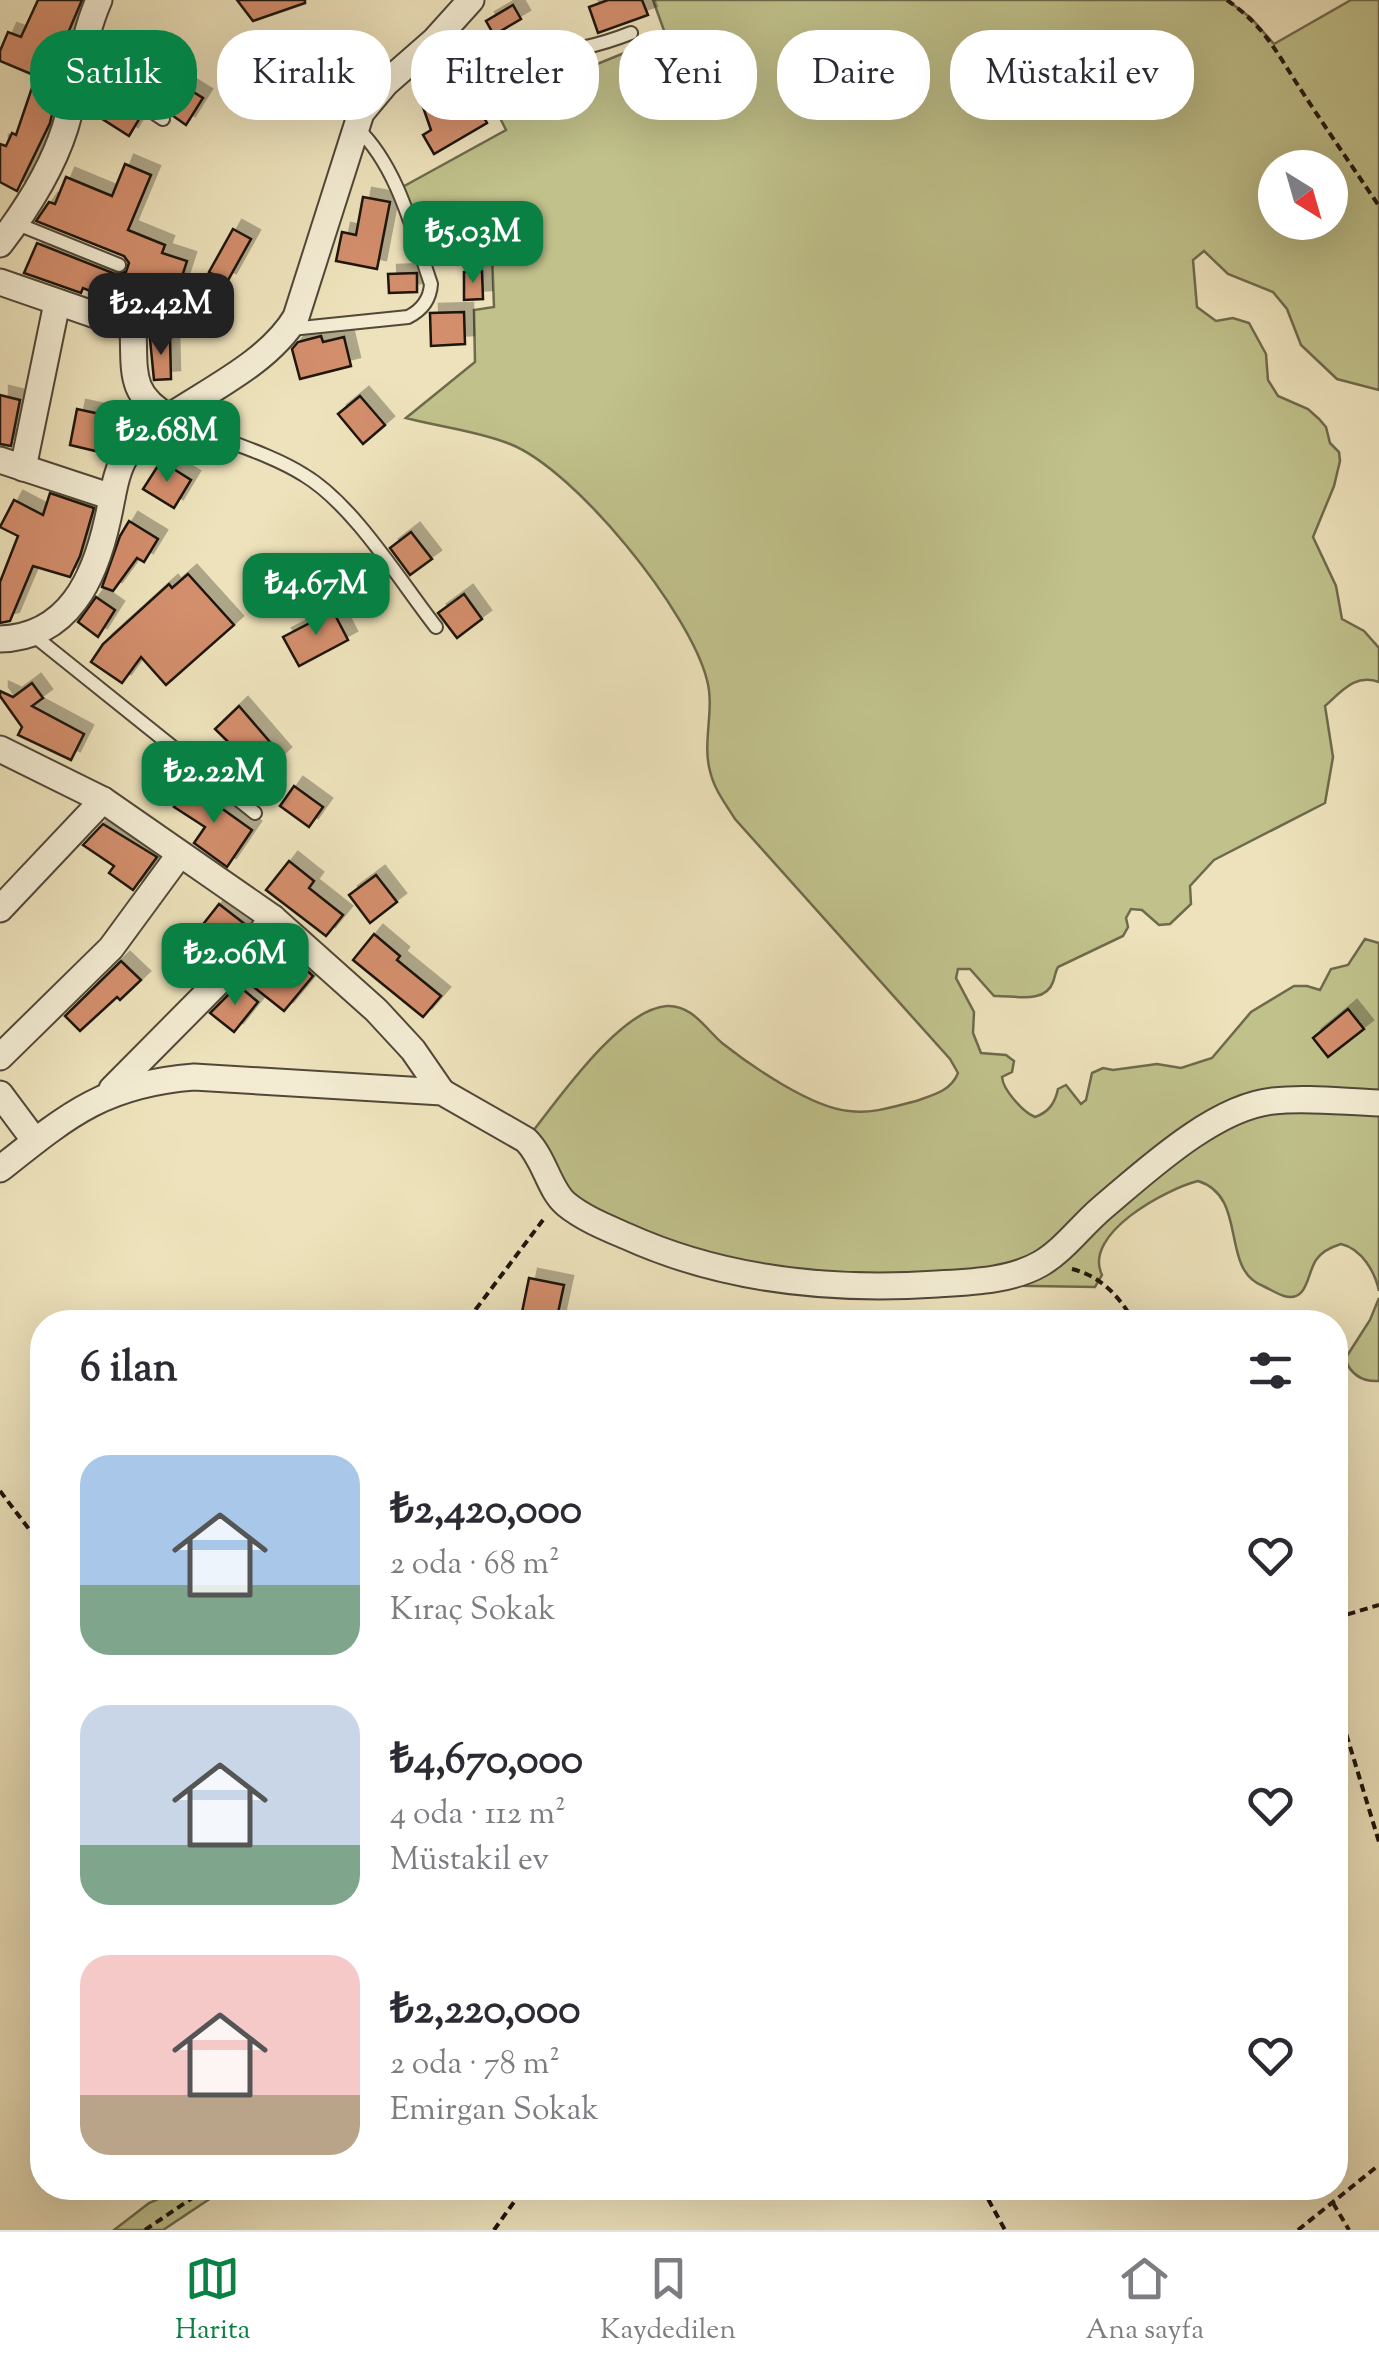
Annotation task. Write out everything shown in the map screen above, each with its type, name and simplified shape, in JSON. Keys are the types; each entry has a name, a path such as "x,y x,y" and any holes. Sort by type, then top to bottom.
{"street":[{"path":"90,30 99,0"},
{"path":"444,30 472,0"},
{"path":"0,638 33,635 60,618 91,575 128,452 142,436 263,353 289,329 355,126 371,98 411,62"},
{"path":"8,233 57,148 65,120"},
{"path":"0,282 133,328 135,383 147,403 169,418"},
{"path":"57,302 8,468 112,496"},
{"path":"0,748 103,800 273,918 376,1010 413,1050 442,1092 526,1140 545,1164 560,1198 593,1222 700,1264 795,1282 844,1286 952,1284 999,1278 1046,1261 1138,1178 1235,1112 1272,1101 1379,1102"},
{"path":"0,909 103,800"},
{"path":"0,1057 110,948 180,854"},
{"path":"0,1169 106,1094 234,966 273,918"},
{"path":"106,1094 138,1084 194,1077 442,1092"},
{"path":"0,1094 36,1141"}],"lane":[{"path":"289,329 408,316 421,309 430,296 431,284 396,190 376,148 355,126"},
{"path":"8,233 119,265"},
{"path":"169,418 273,459 320,485 350,516 436,627"},
{"path":"33,635 255,813"}],"path":[{"path":"1227,0 1251,18 1274,44 1293,79 1379,206"},
{"path":"476,1310 560,1198"},
{"path":"1046,1261 1096,1279 1127,1310"},
{"path":"0,1491 30,1531"},
{"path":"1348,1614 1379,1605"},
{"path":"1348,1740 1379,1842"},
{"path":"1348,2191 1379,2165"},
{"path":"145,2230 189,2200"},
{"path":"494,2230 515,2200"},
{"path":"989,2200 1005,2230"},
{"path":"1298,2230 1338,2200"},
{"path":"1333,2204 1349,2230"}],"green space":[{"path":"653,0 1227,0 1251,18 1274,44 1351,0 1379,0 1379,390 1337,379 1301,345 1287,309 1273,292 1228,274 1204,251 1193,260 1197,307 1216,321 1233,318 1249,323 1266,354 1268,380 1278,396 1308,409 1319,419 1326,427 1330,443 1339,452 1334,486 1313,537 1336,586 1342,619 1364,631 1379,648 1379,682 1356,682 1325,706 1333,757 1325,803 1214,860 1190,886 1191,904 1170,924 1159,925 1142,910 1131,909 1123,936 1058,967 1049,989 1036,996 994,996 970,969 958,969 956,978 974,1012 973,1033 981,1053 1006,1055 1014,1061 1012,1072 1002,1077 1003,1082 1014,1100 1035,1117 1048,1110 1058,1089 1066,1085 1081,1104 1086,1100 1092,1073 1103,1068 1157,1064 1181,1068 1212,1058 1251,1012 1294,986 1320,990 1331,969 1348,965 1365,939 1379,943 1379,1291 1366,1262 1341,1244 1318,1257 1298,1295 1284,1296 1263,1286 1241,1265 1223,1202 1214,1189 1198,1181 1148,1203 1115,1229 1104,1244 1099,1260 1102,1275 1095,1287 795,1282 593,1221 526,1140 609,1040 648,1011 667,1006 691,1013 722,1043 782,1084 834,1108 866,1112 916,1101 946,1088 958,1073 950,1059 724,802 708,760 707,680 678,618 627,546 566,482 537,459 498,440 406,418 475,362 474,310 494,307 492,251 420,252 397,190 506,130 501,120 599,120 599,63 619,55 619,120 757,120 757,30 664,30"},
{"path":"1379,1298 1379,1381 1362,1379 1348,1365 1348,1354"},
{"path":"208,2200 163,2230 114,2230 149,2203"}],"building":[{"path":"38,0 82,0 69,30 30,30 30,74 0,61 8,32 21,37"},
{"path":"237,0 305,0 305,3 253,21"},
{"path":"608,0 642,0 648,15 599,33 589,7"},
{"path":"513,5 521,19 502,30 491,30 486,21"},
{"path":"30,94 30,120 51,120 17,191 0,182 0,144 6,146 12,133 16,135"},
{"path":"104,120 139,120 129,136"},
{"path":"428,120 487,123 434,154 423,135 431,130"},
{"path":"125,164 151,175 128,230 165,245 162,253 187,261 172,308 156,303 158,295 126,282 118,302 83,288 81,293 24,273 37,243 115,274 126,272 129,263 124,256 36,221 49,202 55,204 66,177 112,196"},
{"path":"363,197 390,202 377,269 336,261 342,232 356,235"},
{"path":"233,229 251,239 227,282 209,272"},
{"path":"482,271 483,299 464,300 464,272"},
{"path":"417,273 417,292 389,293 388,274"},
{"path":"464,312 465,344 431,346 430,313"},
{"path":"321,336 323,342 344,337 351,366 300,379 292,349 298,342"},
{"path":"170,338 171,379 154,380 150,339"},
{"path":"0,395 20,400 11,446 0,444"},
{"path":"360,396 385,425 363,444 338,414"},
{"path":"77,409 109,416 105,435 114,437 108,454 70,445"},
{"path":"161,461 191,480 174,508 143,489"},
{"path":"50,493 94,508 80,556 70,577 33,566 10,621 0,623 0,582 18,536 0,527 14,500 43,515"},
{"path":"129,521 158,539 144,562 137,558 113,591 102,587"},
{"path":"411,532 432,559 410,575 390,548"},
{"path":"188,574 234,625 166,685 141,657 122,683 91,662 103,644 169,584 172,588"},
{"path":"464,594 482,619 457,638 438,613"},
{"path":"96,597 115,610 98,637 78,622"},
{"path":"333,611 348,640 299,666 283,637"},
{"path":"32,683 43,698 32,706 84,734 71,760 18,735 22,727 0,691 13,697"},
{"path":"239,706 282,756 262,775 215,729"},
{"path":"189,785 252,830 227,867 194,843 205,827 174,807"},
{"path":"294,786 323,807 309,827 280,806"},
{"path":"103,824 157,857 133,890 109,873 114,866 83,845"},
{"path":"289,861 314,881 309,888 343,915 326,936 266,890"},
{"path":"376,875 397,902 370,923 349,895"},
{"path":"219,904 246,925 224,953 197,932"},
{"path":"374,934 400,956 397,960 441,996 423,1017 353,960"},
{"path":"286,952 313,976 284,1011 255,988"},
{"path":"121,961 141,980 80,1031 65,1016"},
{"path":"238,985 258,1002 234,1032 210,1013"},
{"path":"1348,1009 1364,1029 1328,1057 1313,1038"},
{"path":"529,1278 564,1285 559,1310 522,1310"}]}
